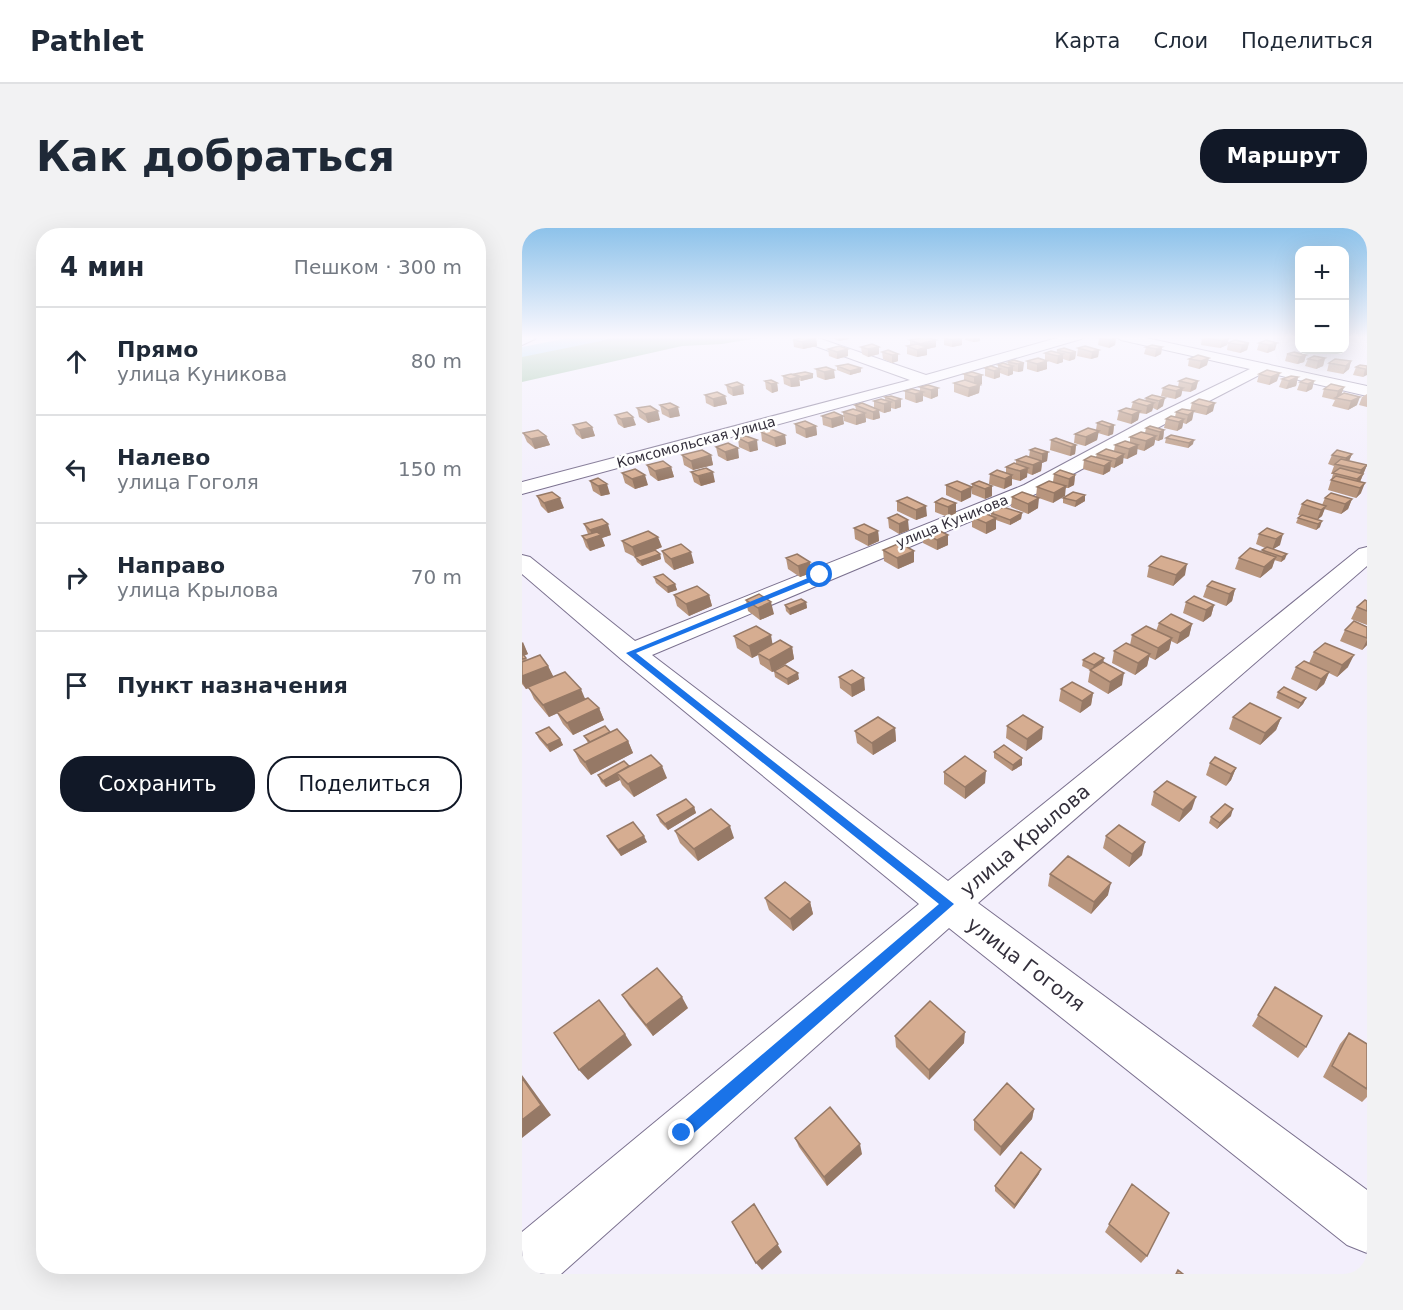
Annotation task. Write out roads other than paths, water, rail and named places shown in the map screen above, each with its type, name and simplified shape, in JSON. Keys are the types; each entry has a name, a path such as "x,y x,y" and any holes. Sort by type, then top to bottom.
{"street":[{"name":"Комсомольская улица","path":"522,489 907,385"},
{"name":"улица Куникова","path":"631,653 1031,489 1229,385"},
{"path":"1339,385 1367,391"},
{"name":"улица Крылова","path":"522,1270 948,904 1367,554"},
{"name":"улица Гоголя","path":"522,562 631,653 948,904 1367,1225"}]}
